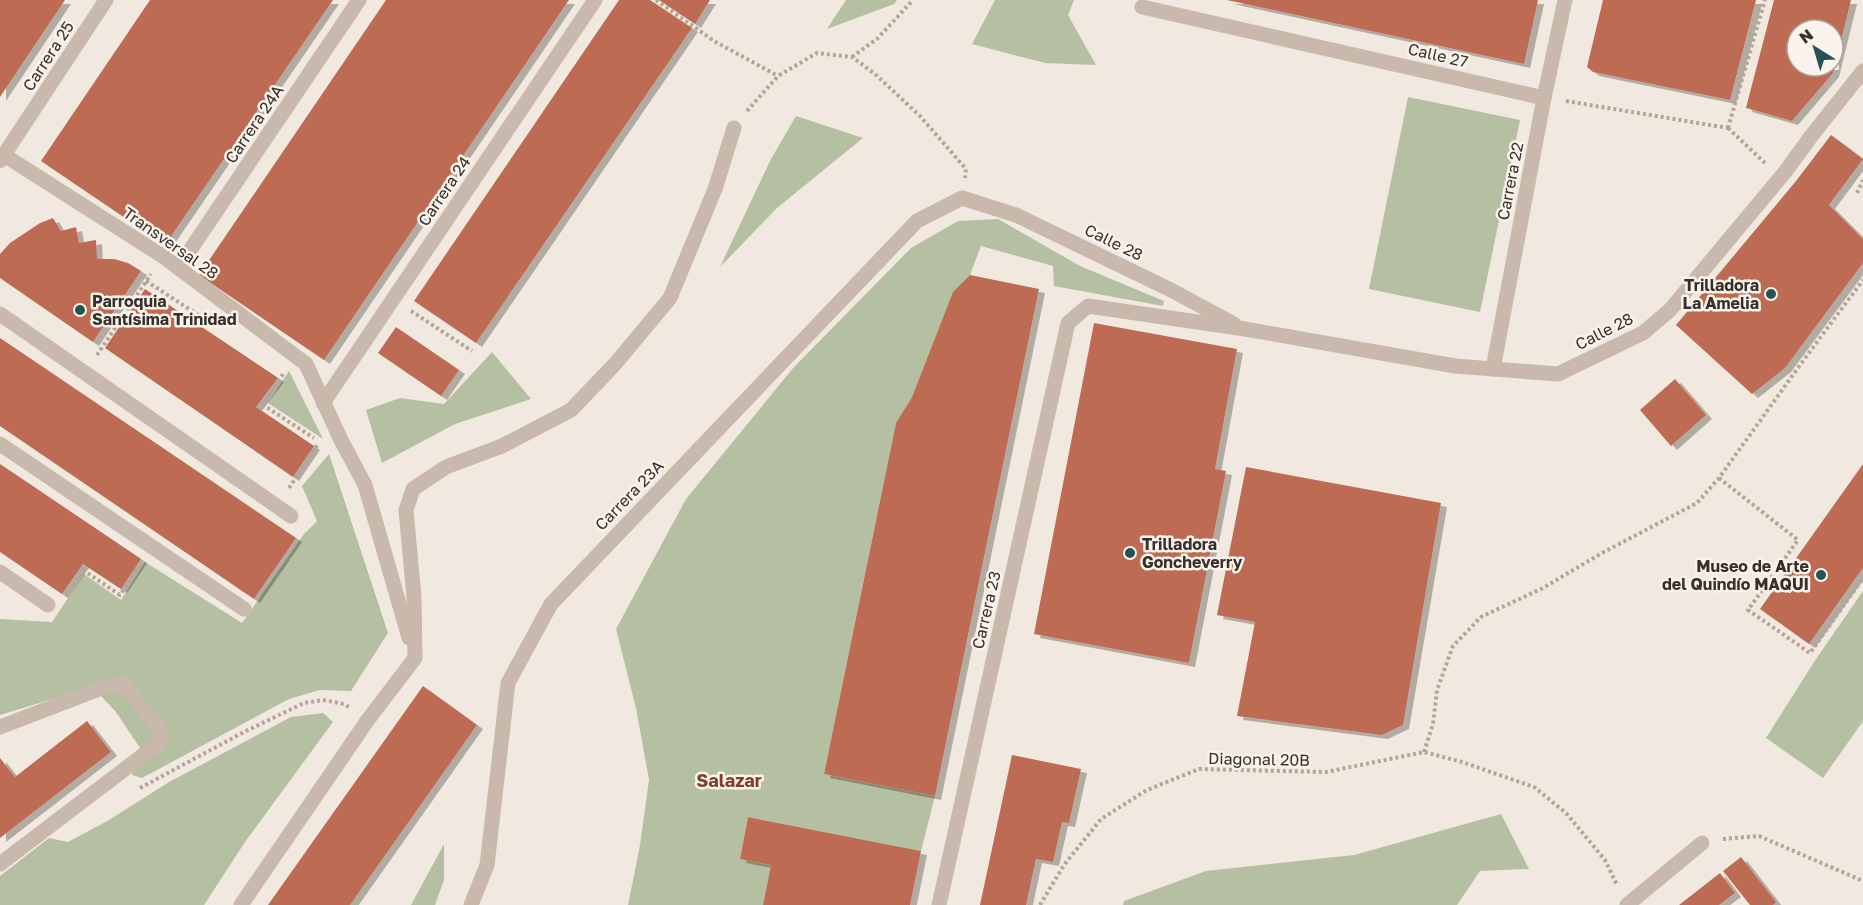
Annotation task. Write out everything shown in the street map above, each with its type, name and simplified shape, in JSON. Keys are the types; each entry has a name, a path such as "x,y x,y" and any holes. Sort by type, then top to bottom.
{"street":[{"name":"Carrera 25","path":"2,158 106,0"},
{"name":"Carrera 24A","path":"178,268 359,0"},
{"name":"Carrera 24","path":"323,403 595,0"},
{"name":"Carrera 22","path":"1492,369 1544,98 1566,0"},
{"name":"Calle 27","path":"1142,7 1544,98"},
{"name":"Calle 28","path":"1068,323 1088,306 1245,329 1455,366 1558,374 1643,333 1670,310 1785,172 1863,71"},
{"path":"241,905 367,721 415,658 414,597 406,510 413,489 446,467 502,446 572,410 615,364 670,298 715,189 734,128"},
{"name":"Transversal 28","path":"2,158 164,257 306,364 323,403 365,485 415,658"},
{"name":"Calle 28","path":"962,198 1016,215 1171,290 1245,329"},
{"name":"Carrera 23A","path":"471,905 487,865 508,683 551,604 917,221 962,198"},
{"path":"0,314 291,516"},
{"name":"Carrera 23","path":"939,905 1068,323"},
{"path":"0,444 244,609"},
{"path":"0,572 48,605"},
{"path":"0,727 107,686 123,684 161,730 159,743 0,864"},
{"path":"1627,905 1702,843"}],"path":[{"path":"656,0 714,40 778,76"},
{"path":"852,57 877,39 913,0"},
{"path":"1728,129 1765,0"},
{"path":"734,128 778,76 817,53 852,57 875,74 920,116 966,169 962,198"},
{"path":"1544,98 1728,129 1768,166 1785,172"},
{"path":"1857,193 1863,180"},
{"path":"85,373 164,257"},
{"path":"1627,905 1605,860 1566,813 1534,787 1462,762 1424,752 1433,724 1437,690 1453,646 1481,617 1543,588 1602,553 1697,503 1719,478 1863,280"},
{"path":"146,281 206,320"},
{"path":"393,299 472,351"},
{"path":"277,507 320,442 263,405 285,371"},
{"path":"1719,478 1798,540 1748,610 1810,653 1863,578"},
{"path":"48,605 56,610 83,570 120,595 152,547"},
{"path":"114,776 132,792 244,732 304,703 323,700 344,704 367,721"},
{"name":"Diagonal 20B","path":"1040,905 1064,865 1101,819 1147,790 1199,770 1326,772 1424,752"},
{"path":"1702,843 1759,836 1863,881"}],"green space":[{"path":"846,0 897,0 894,4 827,29"},
{"path":"995,0 1074,0 1068,15 1096,65 1045,63 972,44"},
{"path":"1408,97 1520,120 1480,312 1369,289"},
{"path":"796,116 863,138 777,208 720,267 771,159"},
{"path":"998,219 1080,266 1164,301 1163,306 1054,286 1053,266 981,246 970,275 953,293 912,397 896,423 824,774 935,796 921,851 748,817 740,859 771,865 763,905 628,905 640,845 649,780 636,708 616,629 686,499 794,367 911,248 958,221"},
{"path":"492,352 531,399 455,424 382,463 366,410 400,398 444,404"},
{"path":"289,371 323,439 268,403"},
{"path":"329,454 388,633 351,691 320,690 289,699 142,778 132,775 142,751 116,712 100,695 69,694 0,715 0,619 52,622 84,574 121,600 145,562 242,623 304,534 317,521 302,486"},
{"path":"1863,591 1863,721 1823,778 1766,738"},
{"path":"323,713 333,722 245,842 204,905 0,905 0,876 49,838 68,842 109,820 169,782 291,717"},
{"path":"1501,814 1529,869 1480,871 1457,905 1123,905 1124,901 1206,871 1354,855"},
{"path":"444,844 444,880 435,905 411,905"}],"building":[{"path":"0,0 65,0 0,97"},
{"path":"150,0 333,0 165,245 41,161"},
{"path":"386,0 569,0 324,360 199,275"},
{"path":"619,0 650,0 692,28 476,343 414,301"},
{"path":"659,0 710,0 695,24"},
{"path":"1227,0 1538,0 1524,64"},
{"path":"1603,0 1756,0 1730,100 1593,72 1587,67"},
{"path":"1774,0 1851,0 1845,24 1845,18 1785,18 1785,78 1829,78 1792,121 1746,108"},
{"name":"Trilladora La Amelia","path":"1831,135 1863,159 1829,205 1863,239 1863,263 1785,368 1752,394 1676,325 1796,181"},
{"name":"Parroquia Santísima Trinidad","path":"53,218 61,231 76,227 79,243 96,240 97,259 114,259 128,263 141,271 93,342 0,278 0,254 10,243 40,223"},
{"path":"970,275 1039,289 935,796 824,774 896,423 912,397 953,292"},
{"path":"145,289 278,378 256,407 314,446 293,477 105,348"},
{"name":"Trilladora Goncheverry","path":"1094,323 1237,349 1215,469 1226,471 1189,663 1034,634"},
{"path":"396,327 459,370 441,396 378,353"},
{"path":"0,338 296,538 254,599 0,426"},
{"path":"1675,379 1706,415 1671,446 1640,410"},
{"path":"0,464 141,559 121,589 83,564 62,594 0,552"},
{"path":"1863,464 1863,568 1809,644 1760,609"},
{"path":"1246,467 1441,503 1403,725 1382,735 1237,716 1255,622 1217,615"},
{"path":"423,686 477,725 350,905 268,905"},
{"path":"87,721 111,752 0,838 0,758 15,777"},
{"path":"1012,755 1081,769 1069,823 1062,822 1053,862 1036,859 1026,905 980,905"},
{"path":"748,817 921,851 910,905 763,905 771,865 740,859"},
{"path":"1741,857 1776,902 1773,905 1750,905 1723,871"},
{"path":"1720,873 1735,893 1719,905 1679,905"}],"place":[{"name":"Trilladora La Amelia","path":"1771,294"},
{"name":"Parroquia Santísima Trinidad","path":"80,310"},
{"name":"Trilladora Goncheverry","path":"1130,553"},
{"name":"Museo de Arte del Quindío MAQUI","path":"1821,575"}],"district":[{"name":"Salazar","path":"729,781"}]}
